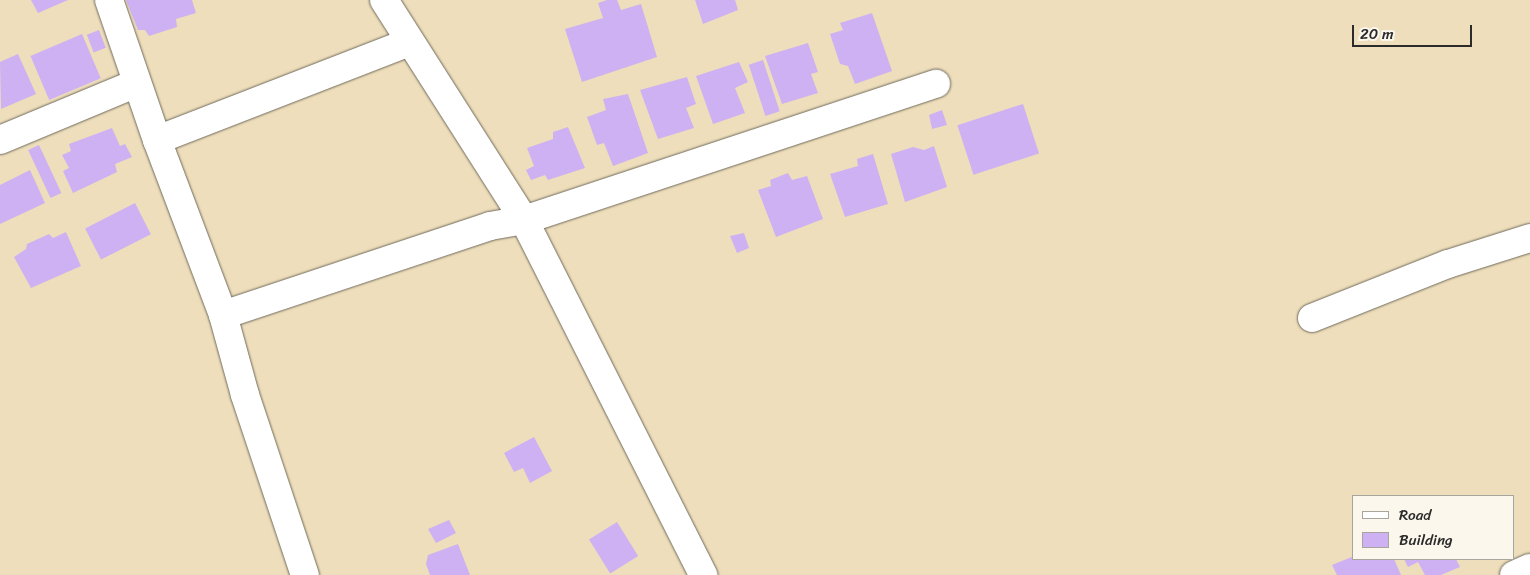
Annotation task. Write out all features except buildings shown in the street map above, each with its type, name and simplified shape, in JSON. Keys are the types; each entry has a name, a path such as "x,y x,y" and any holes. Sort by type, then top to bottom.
{"street":[{"path":"110,0 157,140 223,315 245,395 305,575"},
{"path":"384,0 524,220 703,575"},
{"path":"157,140 410,42"},
{"path":"0,140 137,83"},
{"path":"223,315 490,226 524,220 936,84"},
{"path":"1312,318 1448,264 1530,238"},
{"path":"1514,575 1530,568"}]}
